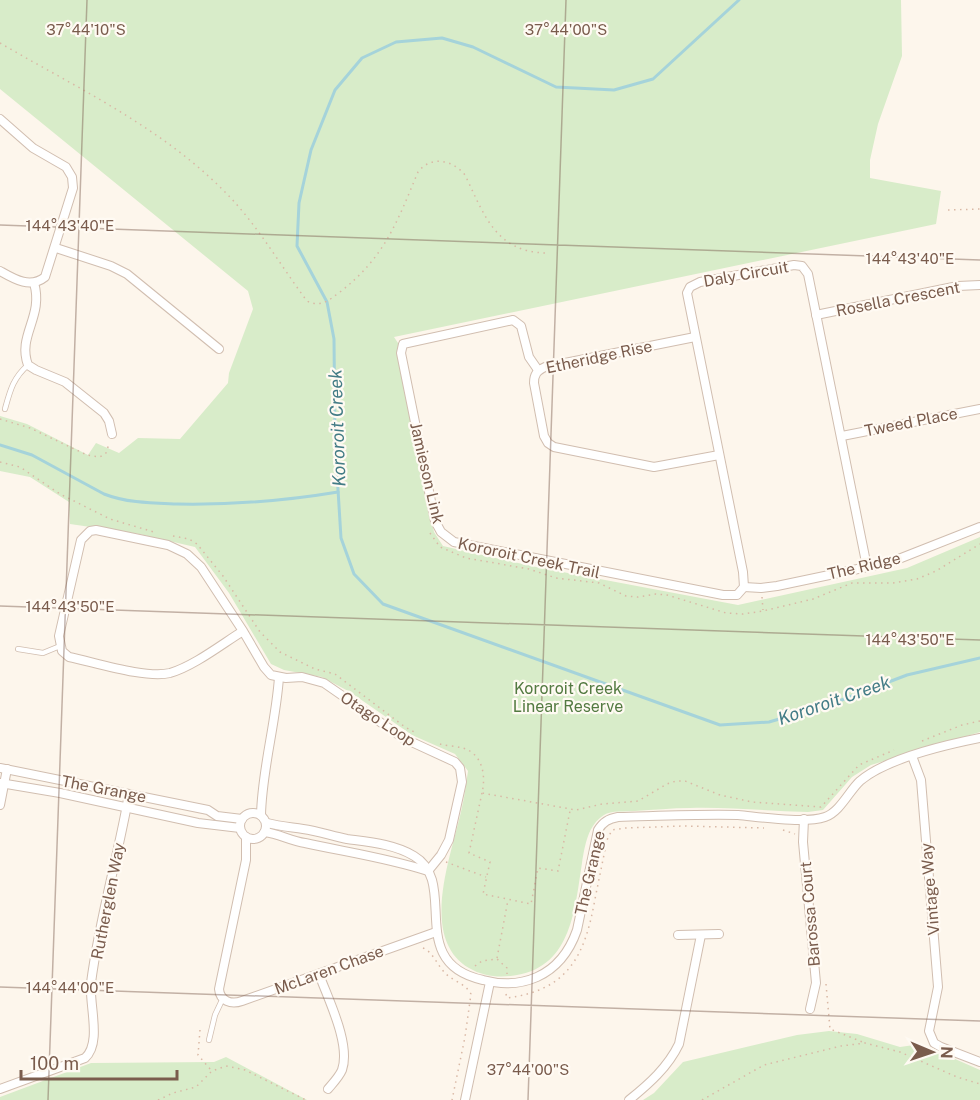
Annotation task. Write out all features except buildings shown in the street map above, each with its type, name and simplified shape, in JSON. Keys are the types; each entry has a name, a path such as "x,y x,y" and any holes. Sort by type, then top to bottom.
{"street":[{"path":"0,119 33,148 66,167 72,177 73,188 45,278 34,283 21,281 0,272"},
{"path":"56,248 111,266 127,274 219,349"},
{"name":"Daly Circuit","path":"744,587 743,572 687,293 690,287 700,282 794,265 802,266 808,274 867,567"},
{"path":"34,283 37,304 24,351 28,365 65,382 104,413 109,421 112,434"},
{"name":"Rosella Crescent","path":"816,315 958,286 980,285"},
{"name":"Jamieson Link","path":"538,370 529,357 521,326 513,320 403,344 401,353 435,521 441,532 454,542 711,592 736,595 744,587"},
{"name":"Etheridge Rise","path":"695,337 538,370 534,382 544,436 554,447 654,467 719,455"},
{"name":"Tweed Place","path":"842,436 980,410"},
{"name":"The Ridge","path":"744,587 761,588 900,559 980,527"},
{"path":"243,631 193,662 169,673 143,672 69,657 60,646 59,636 79,544 84,535 96,530 168,545 187,554 201,567 243,631 267,671 279,677 277,704 261,791 252,813 241,824 246,837 246,860"},
{"name":"Otago Loop","path":"279,677 302,677 324,683 403,738 454,762 460,768 462,782 449,840 428,871"},
{"path":"912,756 980,738"},
{"name":"The Grange","path":"428,871 433,881 438,943 446,957 463,973 470,976 506,984 526,982 549,970 562,959 572,945 598,830 609,819 700,815 804,819 827,816 860,781 878,769 912,756"},
{"name":"Vintage Way","path":"912,756 921,780 938,987 929,1031 934,1043 980,1062"},
{"path":"0,805 4,768"},
{"name":"The Grange","path":"4,768 208,810 217,816 241,824"},
{"name":"The Grange","path":"2,783 60,793 198,824 241,824"},
{"path":"223,998 219,988 246,860 264,824 261,791"},
{"name":"Rutherglen Way","path":"0,1089 85,1058 92,1050 94,1039 91,983 129,794"},
{"path":"252,813 278,834 292,841 342,850 428,871"},
{"name":"Barossa Court","path":"804,819 803,835 816,983 810,1009"},
{"path":"264,824 388,846 414,856 428,871"},
{"path":"246,837 255,839"},
{"name":"McLaren Chase","path":"223,998 227,1002 237,1003 436,932"},
{"path":"678,935 719,934"},
{"path":"629,1100 663,1069 673,1057 679,1044 701,935"},
{"path":"319,974 341,1035 344,1058 342,1070 328,1089"},
{"path":"465,1100 490,982"}],"lane":[{"path":"5,409 13,381 18,373 28,365"},
{"path":"18,649 43,653 60,646"},
{"path":"209,1040 215,1015 223,998"}],"path":[{"path":"0,43 143,126 181,154 225,192 274,253 307,302 313,304 327,302 370,266 390,233 418,171 424,164 430,162 447,163 460,168 490,224 508,243 521,250 546,253"},
{"path":"948,210 980,209"},
{"path":"0,419 30,428 95,457 106,453 112,434"},
{"path":"0,462 20,467 60,494 110,519 160,534"},
{"name":"Kororoit Creek Trail","path":"428,528 430,536 440,548 466,558 529,568 556,578 599,583 626,597 656,594 680,598 726,613 743,614 813,599 852,583 893,584 917,579 936,571 980,544"},
{"path":"166,535 189,539 197,544 223,576 260,632 280,652 315,669 335,674 405,727 419,734"},
{"path":"761,588 764,611"},
{"path":"918,743 947,730 980,721"},
{"path":"440,744 468,750 478,760 484,772 470,853 490,862 483,894 531,904 538,868 558,871 570,810"},
{"path":"482,793 570,810 638,801 676,781 685,781 720,795 752,802 821,807 859,765 897,750"},
{"path":"470,976 475,965 482,961 497,959 507,968 507,998 530,994 558,980 578,957 590,929 607,840 612,830 684,826 770,829"},
{"path":"782,830 791,834 803,835"},
{"path":"441,855 447,864 487,877"},
{"path":"497,959 508,900"},
{"path":"421,937 423,948 427,949 444,972 468,989 471,994 452,1100"},
{"path":"825,978 830,1029 865,1044 900,1052 957,1077 980,1084"},
{"path":"200,1030 198,1055 212,1071"},
{"path":"702,1100 764,1065 842,1046 865,1044"},
{"path":"158,1100 172,1093 196,1087 212,1071 226,1066 240,1069 306,1100"}],"green space":[{"name":"Kororoit Creek Linear Reserve","path":"0,0 901,0 902,56 878,124 870,160 870,178 941,191 936,224 394,337 398,343 413,436 434,532 443,546 536,567 738,605 907,568 980,537 980,732 871,765 852,777 823,810 808,812 683,808 607,813 594,824 588,836 577,898 568,932 560,947 549,960 535,969 511,976 487,975 469,968 453,954 445,936 442,915 447,870 468,771 455,754 412,735 350,692 322,677 284,670 271,664 229,593 195,547 139,534 70,524 69,502 30,477 0,471 0,416 27,424 88,455 96,443 119,453 138,438 180,439 228,383 229,373 253,309 248,291 0,89"},
{"path":"829,1031 857,1034 900,1047 921,1044 980,1070 980,1100 643,1100 654,1093 683,1062 797,1035"},
{"path":"226,1057 307,1100 0,1100 0,1097 91,1063 214,1062"}],"waterway":[{"name":"Kororoit Creek","path":"739,0 653,79 614,90 556,87 473,47 442,38 396,42 362,58 335,90 311,150 299,203 297,246 327,302 334,339 335,441 341,538 354,574 383,604 720,725 769,722 831,704 907,675 980,658"},
{"path":"0,445 32,455 104,494 131,501 177,504 237,503 338,492"}]}
